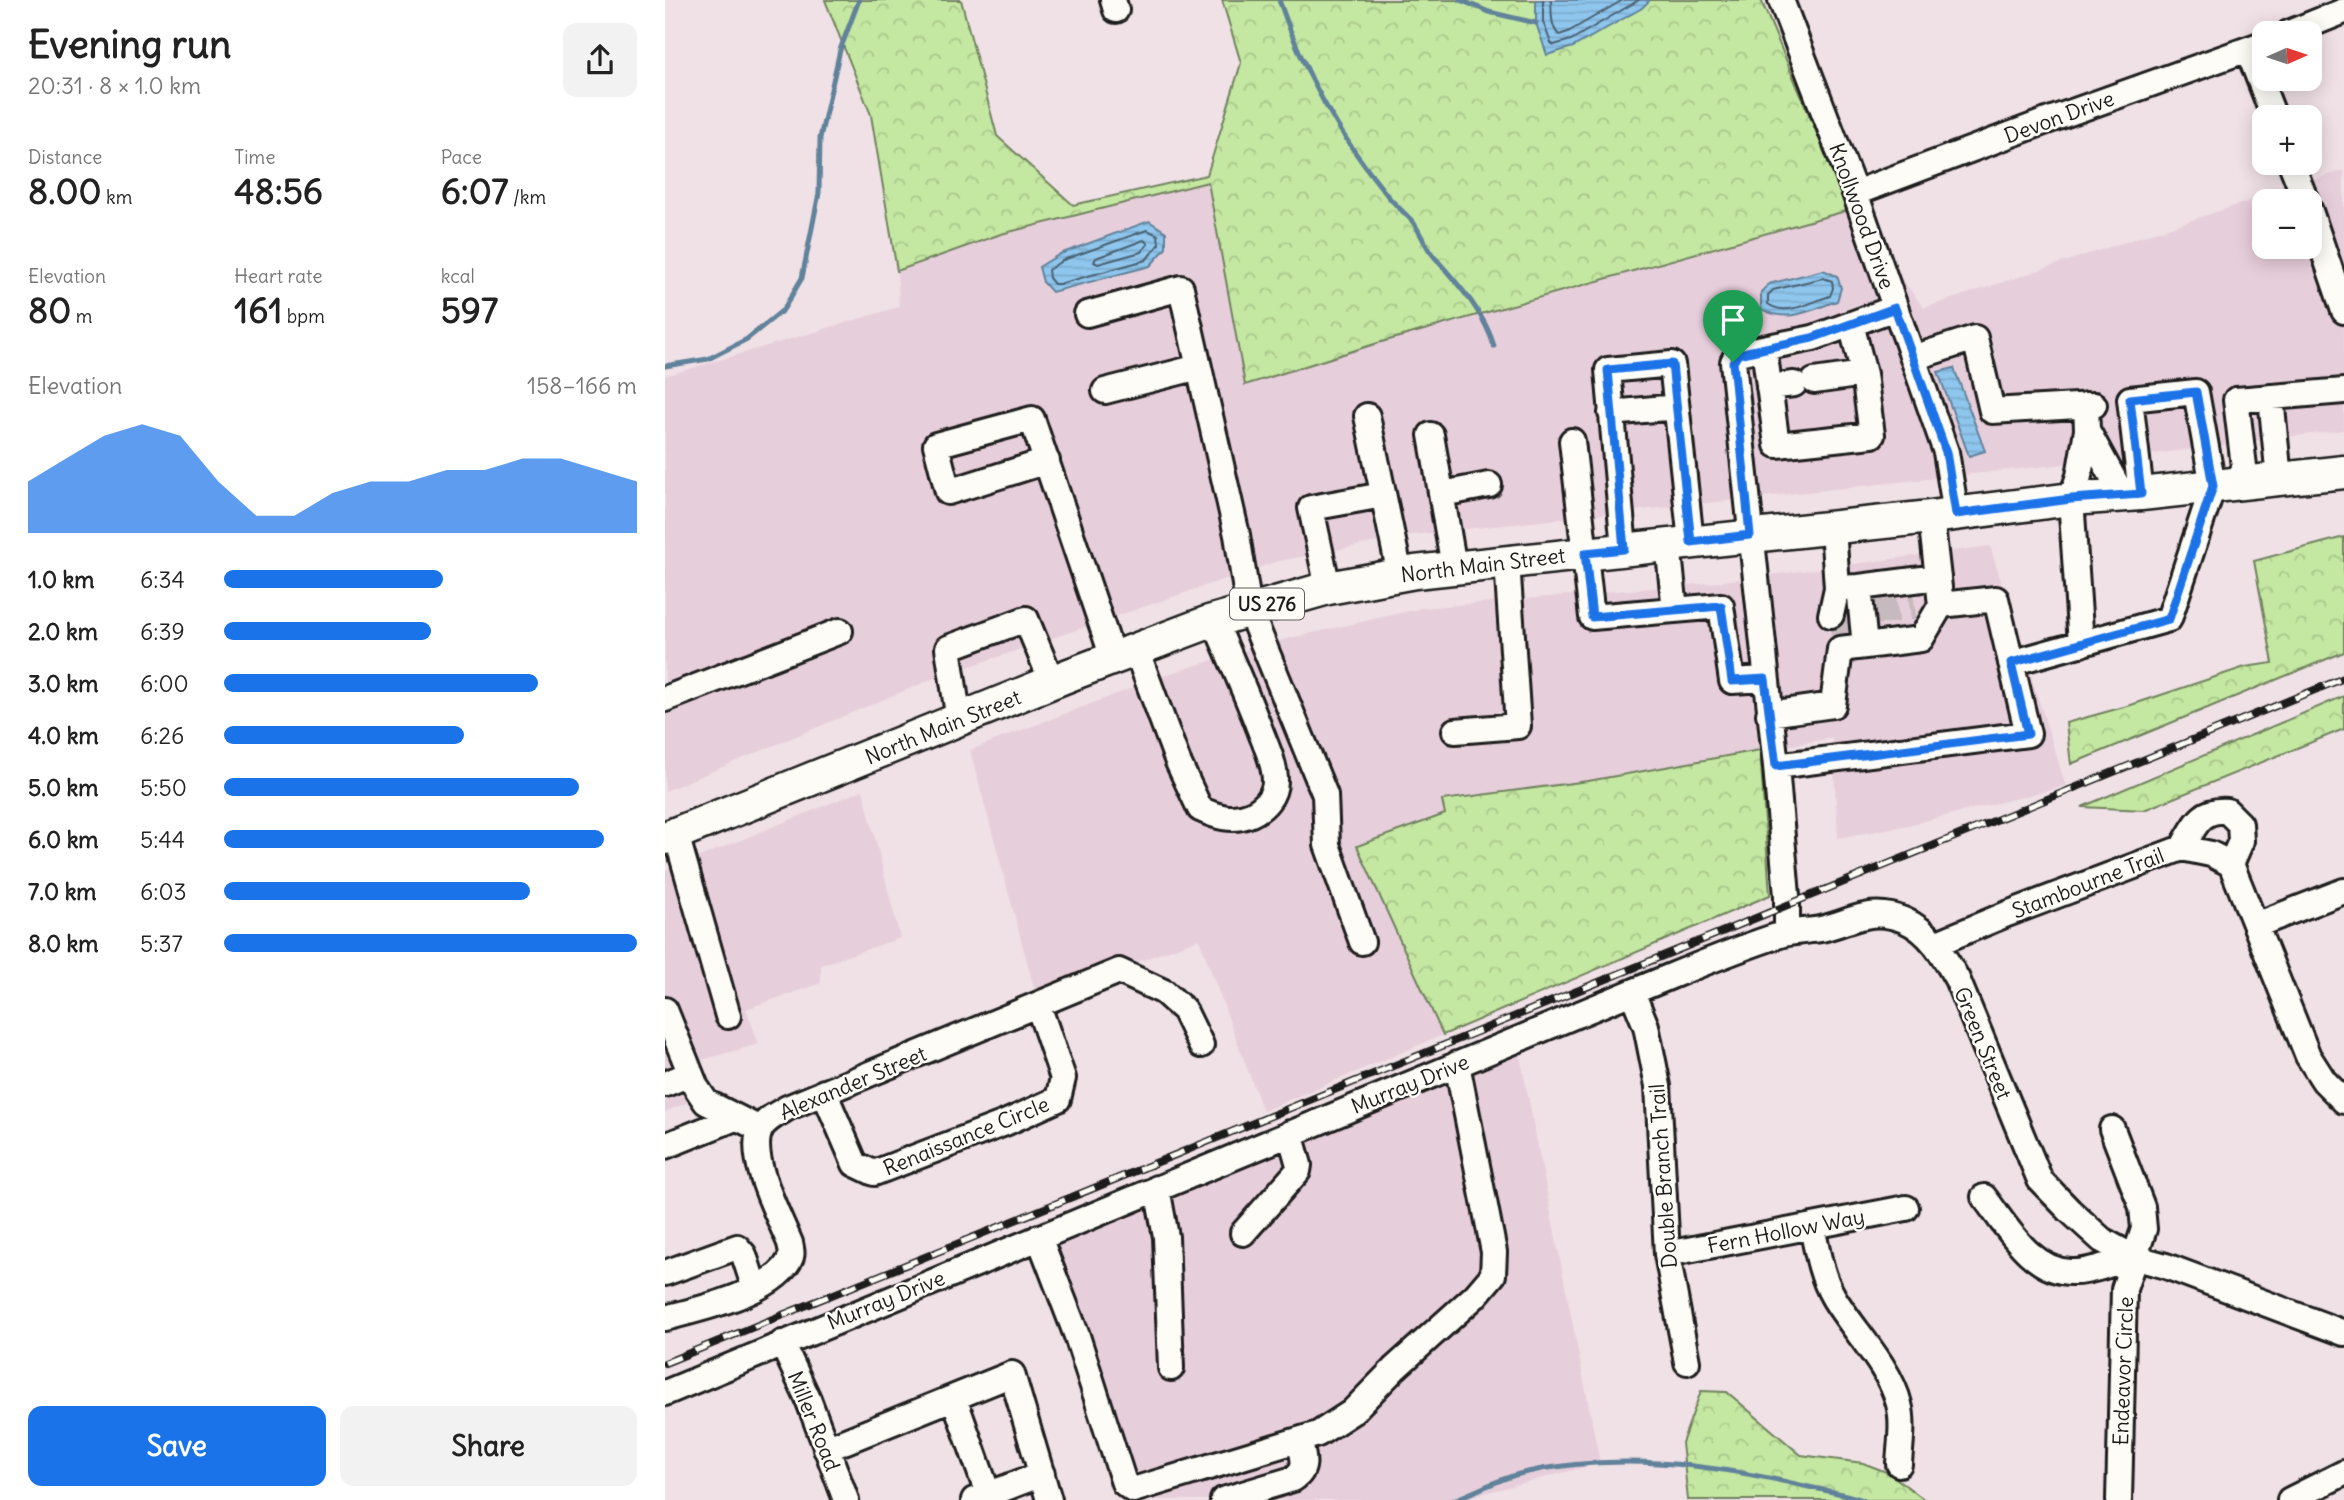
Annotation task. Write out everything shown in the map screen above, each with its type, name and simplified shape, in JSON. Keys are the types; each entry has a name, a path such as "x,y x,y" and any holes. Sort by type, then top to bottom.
{"main road":[{"name":"North Main Street","path":"670,836 1052,682 1215,620 1328,588 1454,567 1944,516 2071,499 2344,472"}],"street":[{"name":"Knollwood Drive","path":"1781,0 1855,193 1946,452 1938,577 1941,605"},
{"path":"2319,21 2344,11"},
{"name":"Devon Drive","path":"1855,193 2252,47"},
{"path":"2322,246 2344,311"},
{"path":"1087,314 1181,288 1237,535 1249,609 1325,795 1327,845 1362,942"},
{"path":"1787,933 1787,896 1776,766 1733,362 1738,354 1812,338 1895,308"},
{"path":"1764,348 1777,445 1872,435 1864,374 1851,324"},
{"path":"1913,358 1975,338 1991,411 2090,405 2079,476 2071,499 2081,643"},
{"path":"1624,549 1608,370 1672,364 1680,543 1675,610"},
{"path":"1105,391 1199,367"},
{"path":"1769,387 1864,374"},
{"path":"2246,483 2236,400 2344,391"},
{"path":"2011,663 2169,619 2213,486 2196,392 2130,399 2132,495"},
{"path":"2271,397 2279,479"},
{"path":"1611,414 1676,407"},
{"path":"1367,415 1400,575"},
{"path":"2087,430 2132,495"},
{"path":"1431,435 1454,567"},
{"path":"1572,441 1592,617 1721,606 1732,681 1765,679"},
{"path":"1047,461 1125,654 1200,809 1229,819 1241,818 1260,810 1271,798 1276,783 1270,756 1254,713 1215,620"},
{"path":"1442,494 1489,485"},
{"path":"1328,588 1311,508 1383,495"},
{"path":"1769,714 1833,705 1846,624 1848,588 1833,527"},
{"path":"1455,731 1518,726 1507,561"},
{"path":"1848,588 1938,577"},
{"path":"1776,766 2028,734 1996,599 1915,608"},
{"path":"1846,624 1865,646 1921,639 1941,605"},
{"path":"959,721 947,648 1026,619 1052,682"},
{"path":"665,699 839,631"},
{"path":"2182,848 2203,816 2212,810 2227,811 2240,824 2241,841 2231,864 2308,1056 2324,1081 2344,1101"},
{"path":"670,836 728,1016"},
{"name":"Stambourne Trail","path":"1935,944 2182,848 2211,854 2231,864"},
{"path":"2256,925 2344,891"},
{"name":"Green Street","path":"1787,933 1822,929 1868,914 1882,914 1905,920 1935,944 1957,979 2040,1180 2102,1240 2133,1258"},
{"name":"Murray Drive","path":"665,1393 1632,992 1787,933"},
{"name":"Alexander Street","path":"755,1289 789,1263 792,1255 757,1153 760,1129 771,1118 824,1093 1119,971 1164,992 1184,1010 1201,1045"},
{"name":"Double Branch Trail","path":"1632,992 1646,1026 1658,1086 1667,1254 1687,1362"},
{"name":"Renaissance Circle","path":"824,1093 855,1164 874,1173 1005,1123 1058,1099 1063,1078 1038,1005"},
{"path":"665,1010 690,1074 706,1102 760,1129"},
{"path":"1039,1237 1077,1336 1124,1483 1133,1495 1318,1434 1352,1412 1395,1368 1475,1296 1493,1275 1494,1252 1457,1065"},
{"path":"665,1084 690,1074"},
{"path":"665,1146 735,1118"},
{"name":"Endeavor Circle","path":"2112,1129 2142,1207 2144,1229 2124,1289 2119,1500"},
{"path":"1243,1233 1298,1171 1299,1165 1290,1133"},
{"path":"1157,1188 1165,1237 1171,1368"},
{"path":"1984,1197 2020,1244 2038,1261 2054,1269 2074,1272 2133,1258 2166,1266 2344,1334"},
{"name":"Fern Hollow Way","path":"1667,1254 1906,1208"},
{"path":"1812,1226 1821,1271 1833,1296 1889,1380 1899,1404 1899,1464"},
{"path":"665,1273 737,1247 744,1255 755,1289 709,1307 665,1318"},
{"name":"Miller Road","path":"782,1343 808,1399 846,1500"},
{"path":"827,1449 1012,1374 1049,1500"},
{"path":"954,1398 981,1497 1042,1474"},
{"path":"1223,1500 1300,1475 1304,1460 1299,1440"},
{"path":"2290,1500 2344,1473"}],"shaded area":[{"path":"2344,170 2344,430 2130,457 1412,535 1275,562 930,680 665,791 665,376 899,307 897,271 1001,234 1208,182 1245,385 1378,343 1849,210 1924,308 2252,200 2252,259 2322,259 2322,189 2286,189"},
{"path":"1990,546 2066,786 1904,826 1838,838 1832,738 1588,781 1442,800 1445,814 1357,846 1443,1035 1263,1111 1199,939 1037,999 970,750 1174,672 1269,643 1422,608 1709,583"},
{"path":"863,790 900,938 821,965 821,983 746,1009 759,1044 698,1061 707,1094 665,1112 665,871"},
{"path":"1520,1055 1600,1463 1458,1500 1118,1500 1039,1251"}],"green space":[{"path":"825,0 961,0 997,136 1073,205 1207,175 1241,63 1222,0 1761,0 1849,210 1378,343 1245,385 1208,182 1001,234 897,271 871,115"},
{"path":"2344,537 2344,652 2071,764 2066,723 2131,705 2245,667 2273,663 2254,561"},
{"path":"2344,696 2344,729 2144,810 2082,807"},
{"path":"1760,750 1770,895 1443,1035 1357,846 1445,814 1442,800 1588,781"},
{"path":"1701,1391 1727,1392 1801,1455 1863,1463 1889,1473 1925,1500 1688,1500 1682,1443"}],"water":[{"path":"1536,0 1650,0 1642,8 1573,47 1547,55 1536,23"},
{"path":"1149,221 1166,232 1166,248 1150,266 1052,292 1043,282 1039,267 1060,254"},
{"path":"1823,270 1837,276 1841,288 1837,301 1790,315 1761,309 1761,292 1769,284"},
{"path":"1954,368 1985,451 1969,456 1938,372"}],"waterway":[{"path":"665,366 708,359 747,339 783,310 802,278 819,193 820,138 840,50 859,0"},
{"path":"1279,0 1311,78 1338,126 1369,172 1413,222 1432,254 1468,297 1483,320 1494,346"},
{"path":"1460,0 1489,12 1536,23"},
{"path":"1453,1500 1523,1473 1592,1463 1627,1462 1732,1471 1863,1500"}],"tunnel":[{"path":"1874,613 1915,608"},
{"path":"1841,613 1843,634"}],"railway":[{"path":"665,1363 2344,678"}],"route":[{"path":"1895,308 1946,452 1956,514 2071,499 2141,494 2130,399 2196,392 2213,486 2169,619 2011,663 2028,734 1776,766 1765,679 1732,681 1721,606 1592,617 1585,553 1624,549 1608,370 1672,364 1691,542 1750,535 1733,362 1738,354 1812,338 1895,308"}]}
